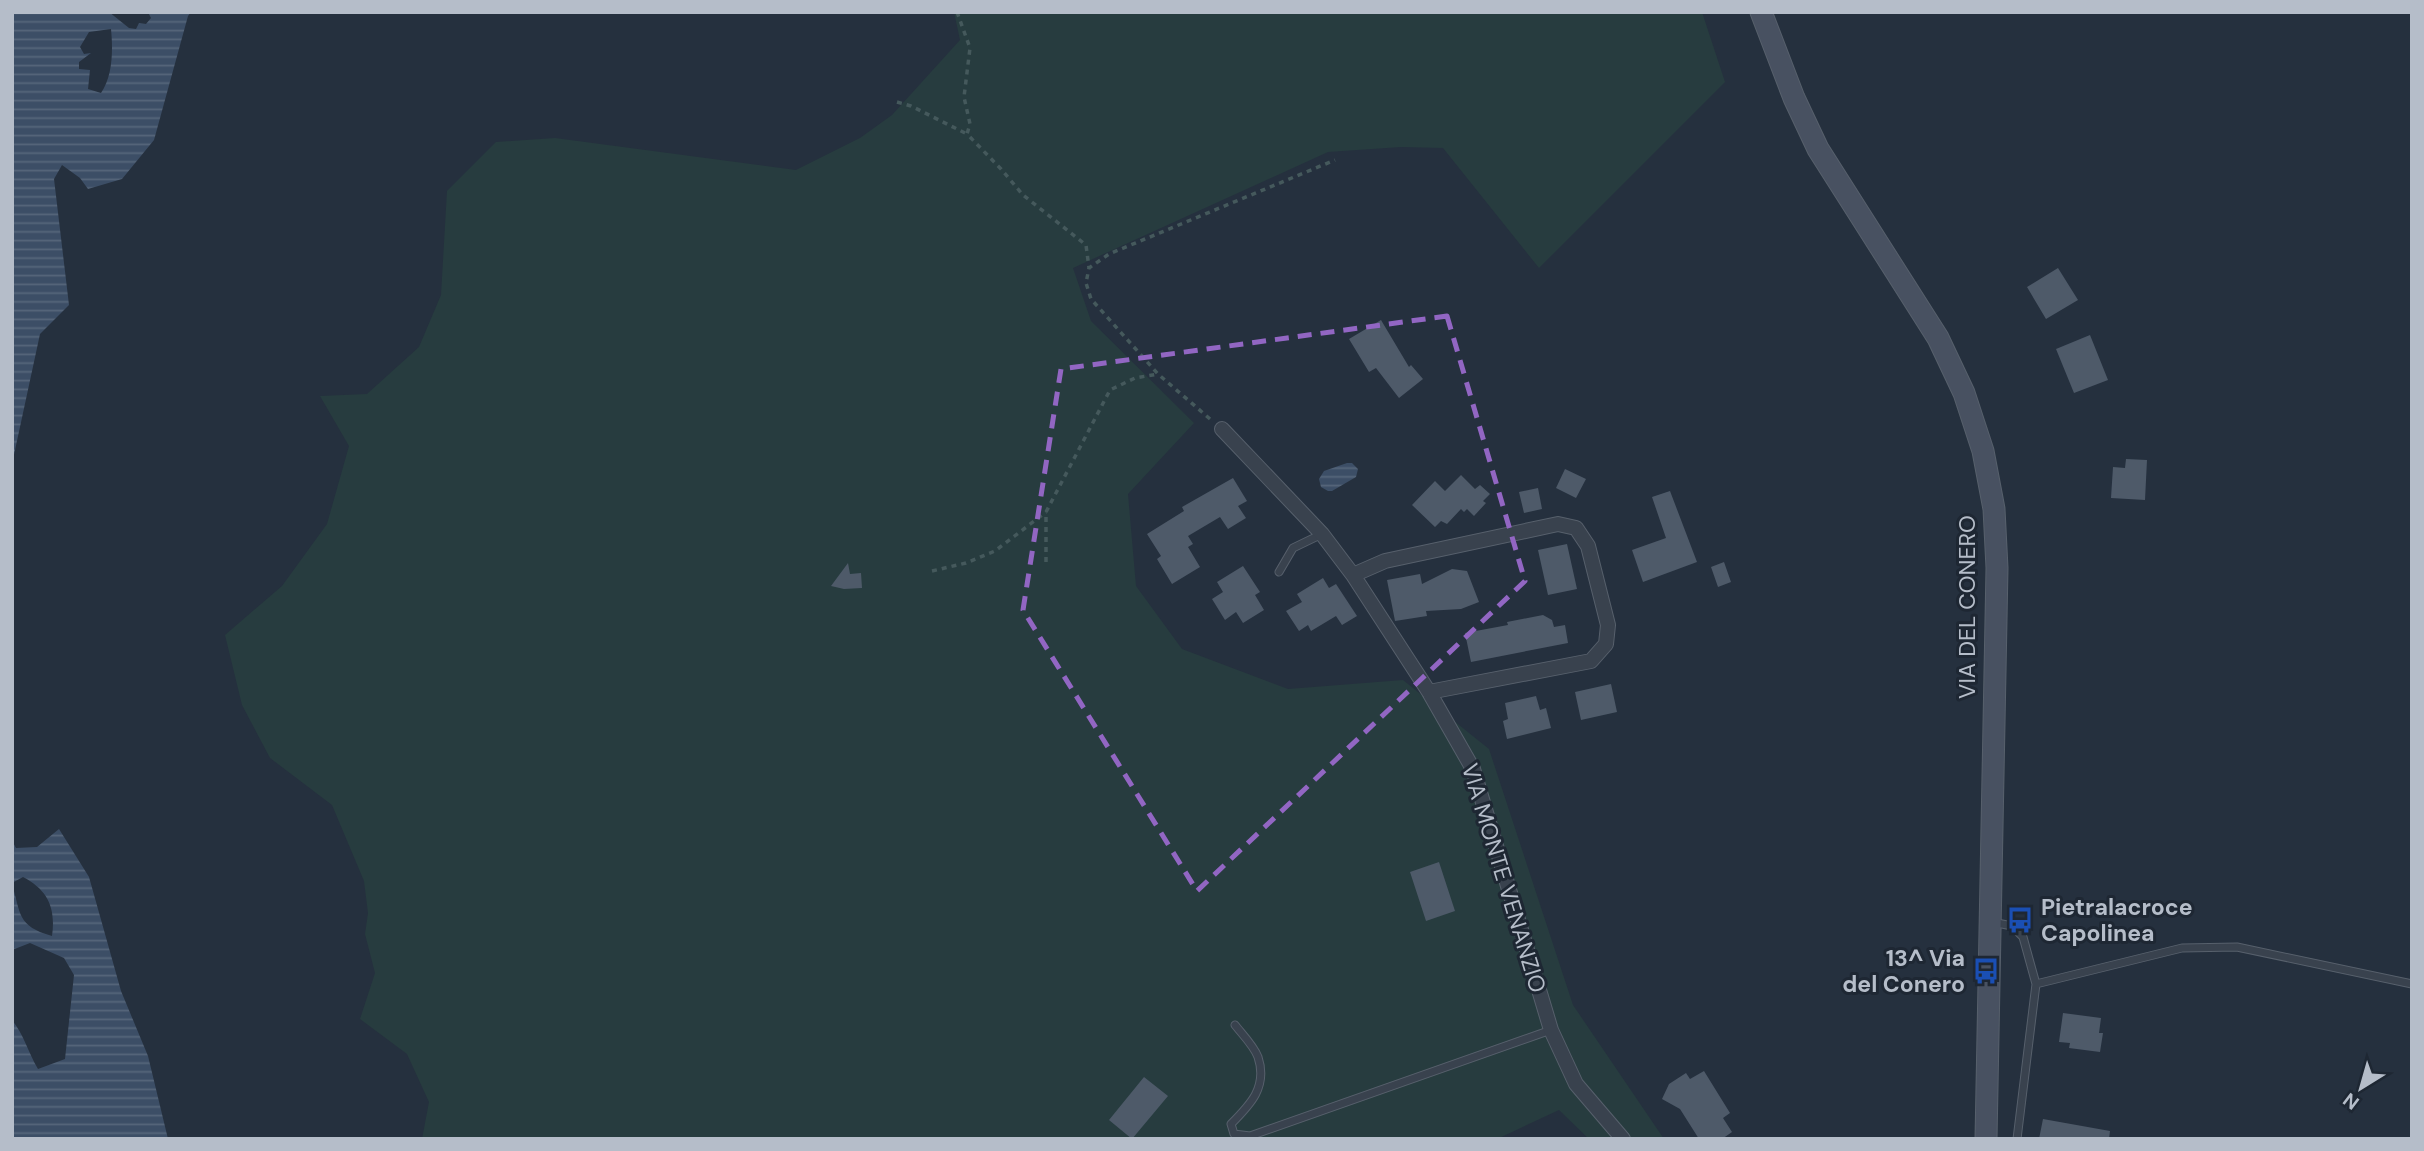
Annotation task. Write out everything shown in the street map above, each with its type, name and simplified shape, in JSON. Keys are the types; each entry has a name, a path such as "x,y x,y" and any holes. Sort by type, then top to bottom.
{"main road":[{"name":"VIA DEL CONERO","path":"1760,12 1794,98 1818,149 1938,338 1964,393 1983,451 1994,509 1997,568 1986,1139"}],"street":[{"name":"VIA MONTE VENANZIO","path":"1222,429 1322,534 1353,575 1429,692 1473,769 1551,1030 1576,1084 1623,1139"},
{"path":"1353,575 1385,561 1558,523 1576,527 1588,546 1608,625 1606,645 1591,660 1429,692"}],"lane":[{"path":"1279,572 1293,548 1322,534"},
{"path":"1990,922 2012,926 2023,937 2036,984 2017,1139"},
{"path":"2036,984 2182,947 2237,947 2412,984"},
{"path":"1235,1025 1258,1056 1261,1086 1250,1105 1231,1124 1234,1134 1250,1136 1551,1030"}],"path":[{"path":"957,12 970,48 964,97 970,124 967,134"},
{"path":"897,102 911,106 967,134 1023,195 1086,245 1089,268 1086,284 1091,299 1158,373 1222,429"},
{"path":"1089,268 1109,254 1335,160"},
{"path":"932,571 966,563 995,551 1046,512 1110,390 1135,378 1158,373"},
{"path":"1046,512 1046,562"}],"highlighted area":[{"path":"1447,316 1525,581 1197,891 1023,610 1061,369"}],"green space":[{"path":"954,12 1702,12 1725,82 1539,268 1443,148 1401,147 1328,152 1073,268 1091,321 1194,423 1128,494 1136,586 1182,649 1288,689 1403,680 1489,749 1573,1005 1664,1139 1589,1139 1559,1110 1497,1139 422,1139 429,1102 407,1054 360,1019 375,973 365,934 368,913 364,881 332,805 270,758 242,705 225,635 282,586 327,524 349,446 320,396 367,394 419,347 441,295 447,191 496,142 555,138 796,170 860,138 892,115 960,40"}],"water":[{"path":"12,12 109,12 129,28 136,29 139,23 146,24 151,18 148,12 191,12 154,140 122,179 88,189 80,178 62,165 54,179 69,305 40,334 12,464","holes":["111,29 111,62 105,86 101,93 88,89 90,70 79,69 79,62 91,53 84,54 80,47 89,32"]},
{"path":"1352,463 1358,469 1356,477 1332,491 1321,487 1319,479 1324,471"},
{"path":"59,829 89,877 121,991 148,1056 168,1139 12,1139 12,1020 38,1069 65,1059 74,975 64,958 30,943 12,950 12,884 22,918 32,928 52,936 53,917 44,894 32,882 23,877 12,883 12,841 16,848 37,847"}],"building":[{"path":"2058,268 2078,300 2046,319 2027,287"},
{"path":"1381,320 1409,367 1411,365 1423,379 1399,398 1376,368 1369,372 1349,339"},
{"path":"2090,335 2108,380 2074,393 2056,349"},
{"path":"2126,459 2147,460 2145,500 2111,498 2113,467 2125,468"},
{"path":"1565,469 1586,479 1576,498 1556,488"},
{"path":"1461,475 1475,489 1480,485 1490,494 1483,501 1486,503 1474,516 1467,509 1464,512 1461,509 1447,524 1441,521 1435,527 1412,505 1435,481 1445,491"},
{"path":"1233,478 1247,501 1238,506 1246,518 1228,529 1220,517 1188,536 1193,544 1188,547 1200,567 1172,584 1157,559 1161,556 1147,534 1184,511 1182,507"},
{"path":"1538,488 1542,509 1524,513 1519,492"},
{"path":"1670,491 1697,562 1643,582 1632,550 1666,538 1652,497"},
{"path":"1567,544 1577,589 1548,595 1538,550"},
{"path":"1724,562 1731,582 1718,587 1711,567"},
{"path":"848,563 850,574 861,573 862,588 844,589 831,586"},
{"path":"1243,566 1260,592 1255,595 1264,610 1243,623 1236,612 1225,620 1212,599 1223,592 1217,582"},
{"path":"1452,569 1467,571 1479,602 1461,609 1426,611 1427,616 1395,621 1387,580 1420,574 1422,584"},
{"path":"1323,578 1329,588 1336,584 1357,616 1342,625 1336,616 1311,631 1308,625 1299,631 1286,611 1302,602 1297,594"},
{"path":"1543,615 1552,620 1554,627 1565,625 1568,643 1471,662 1465,633"},
{"path":"1611,684 1617,712 1581,720 1575,692"},
{"path":"1536,696 1540,710 1546,708 1551,728 1507,739 1503,721 1508,719 1505,703"},
{"path":"1439,862 1455,911 1426,921 1410,872"},
{"path":"2063,1013 2101,1018 2099,1033 2103,1033 2100,1052 2069,1048 2070,1043 2059,1042"},
{"path":"1704,1071 1730,1113 1723,1118 1732,1132 1722,1139 1699,1139 1680,1109 1662,1099 1669,1084 1686,1073 1690,1079"},
{"path":"1144,1077 1168,1096 1132,1139 1109,1120"},
{"path":"2043,1119 2110,1131 2109,1139 2039,1139"}],"place":[{"name":"Pietralacroce Capolinea","path":"2020,920"},
{"name":"13^ Via del Conero","path":"1986,971"}]}
